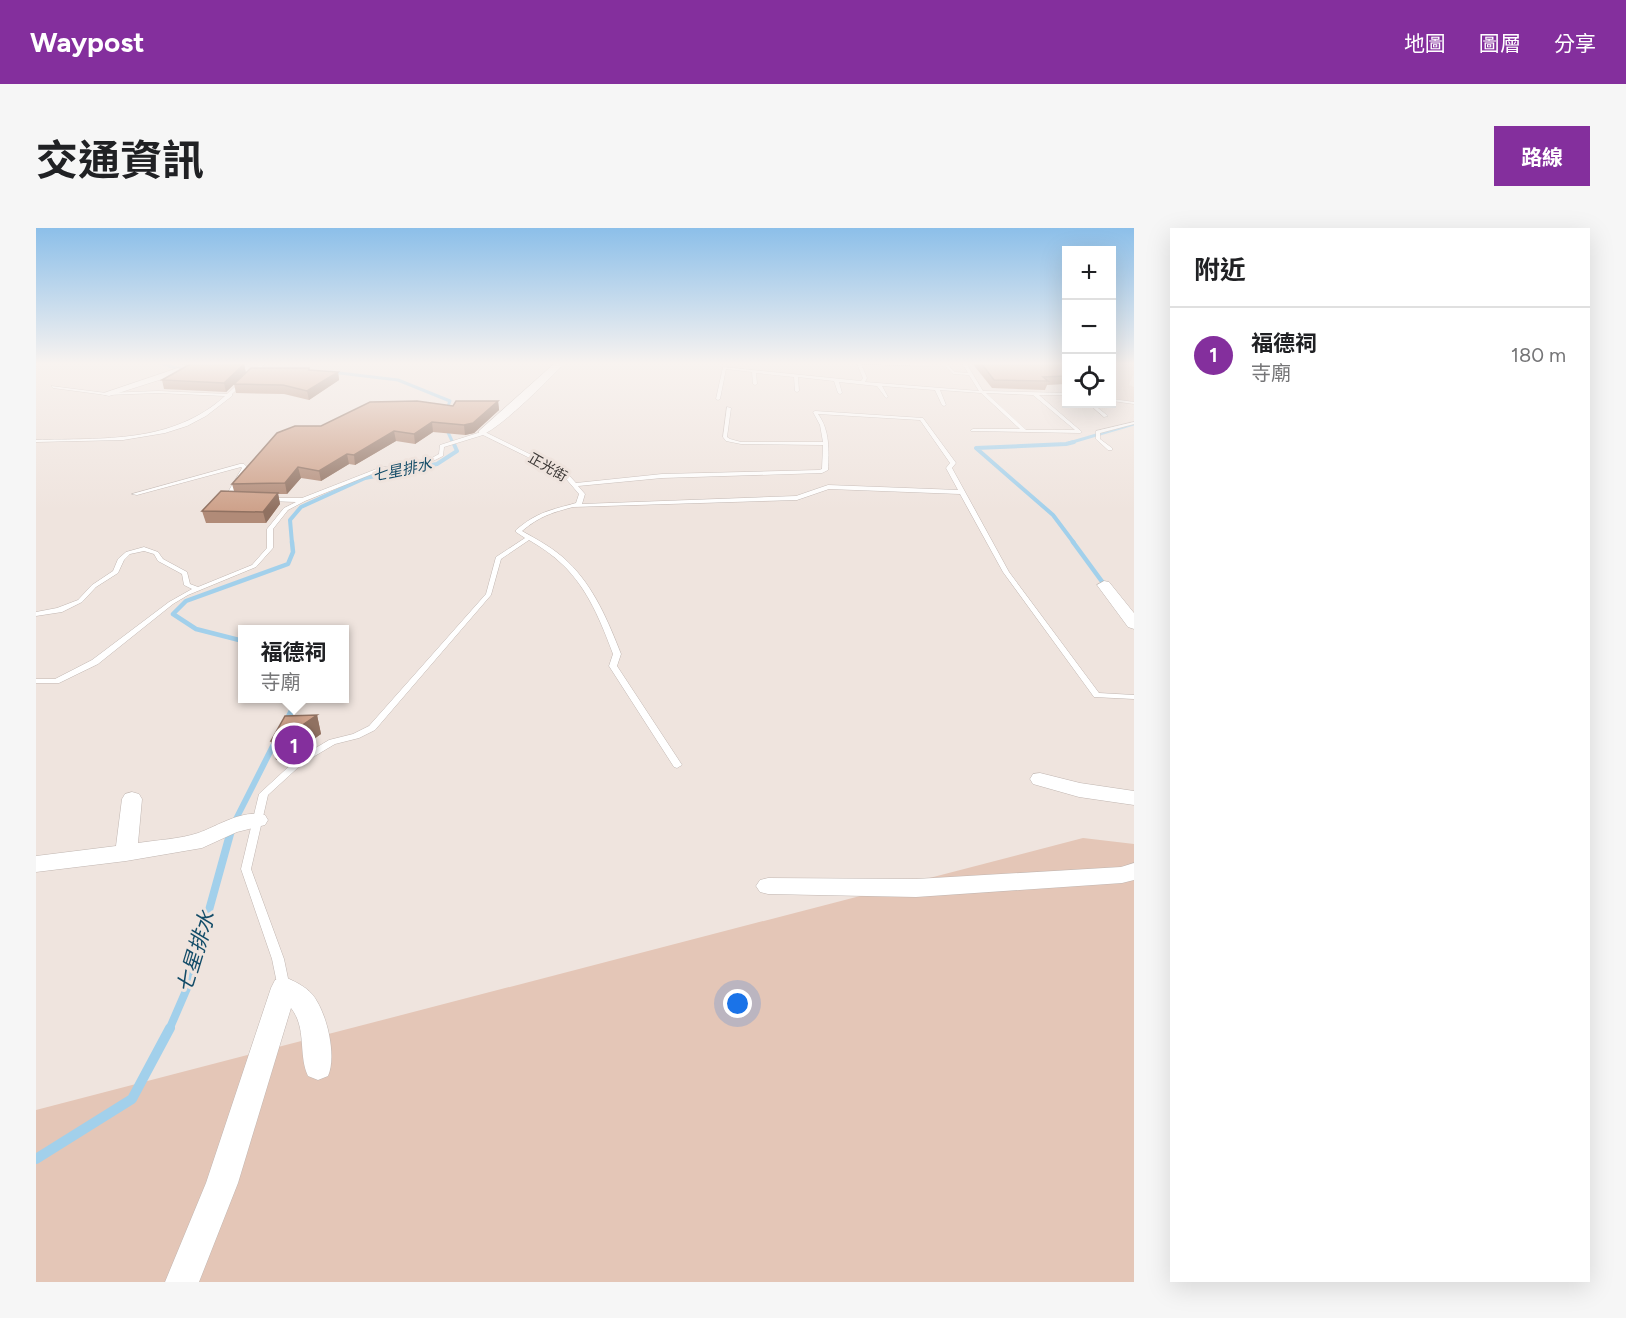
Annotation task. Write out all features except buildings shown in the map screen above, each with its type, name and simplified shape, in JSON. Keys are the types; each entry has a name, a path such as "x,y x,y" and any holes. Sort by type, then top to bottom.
{"street":[{"path":"483,432 507,412"},
{"path":"1104,585 1134,624"},
{"path":"1040,779 1079,790 1134,798"},
{"path":"126,853 132,799"},
{"path":"36,864 126,853 202,840 230,827 257,820"},
{"path":"768,886 916,888 1122,875 1134,871"},
{"path":"182,1282 222,1183 284,988 303,1002 315,1028 318,1068"}],"lane":[{"path":"36,441 133,437 170,432 208,412"},
{"path":"728,412 725,437 728,440 741,443 825,444"},
{"path":"573,484 662,476 820,472 825,470 825,444 821,419 815,412"},
{"path":"830,412 921,419 953,462 950,468 959,482 961,492 1006,572 1097,694 1134,697"},
{"path":"1005,412 1026,431"},
{"path":"973,430 1080,432 1057,412"},
{"path":"1101,412 1106,416"},
{"path":"1110,450 1098,439 1098,432 1134,423"},
{"name":"正光街","path":"483,432 564,473 572,479 573,484 582,494 579,504 552,510 531,520 518,531 528,538"},
{"path":"36,681 56,681 95,662 171,603 254,566 270,548 270,529 286,509 381,469 429,461 441,455 442,446 483,432"},
{"path":"135,494 242,465 245,468 227,499 238,499"},
{"path":"574,506 797,498 828,487 961,492"},
{"path":"259,499 303,500"},
{"path":"284,988 278,959 246,869 264,794 300,761 332,741 356,736 372,728 489,594 498,558 528,538 557,556 571,568 600,611 617,654 613,666 677,765"},
{"path":"36,614 59,610 80,601 94,586 116,572 121,559 136,549 156,553 160,560 185,573 187,585 197,590"}],"shaded area":[{"path":"1083,838 1134,844 1134,1282 36,1282 36,1110"}],"waterway":[{"path":"1069,443 1134,424"},
{"name":"七星排水","path":"446,428 453,443"},
{"name":"七星排水","path":"292,543 290,520 301,507 365,478 437,464 457,451 453,442"},
{"path":"1074,442 976,448 1053,515 1074,543"},
{"name":"七星排水","path":"238,640 196,629 173,614 186,601 288,564 293,552 292,542"},
{"path":"1073,542 1106,587"},
{"name":"七星排水","path":"286,722 292,710 291,703"},
{"name":"七星排水","path":"232,827 275,742"},
{"name":"七星排水","path":"169,1029 188,986 232,827"},
{"name":"七星排水","path":"36,1159 132,1099 169,1029"}],"place":[{"name":"福德祠","path":"294,745"}]}
